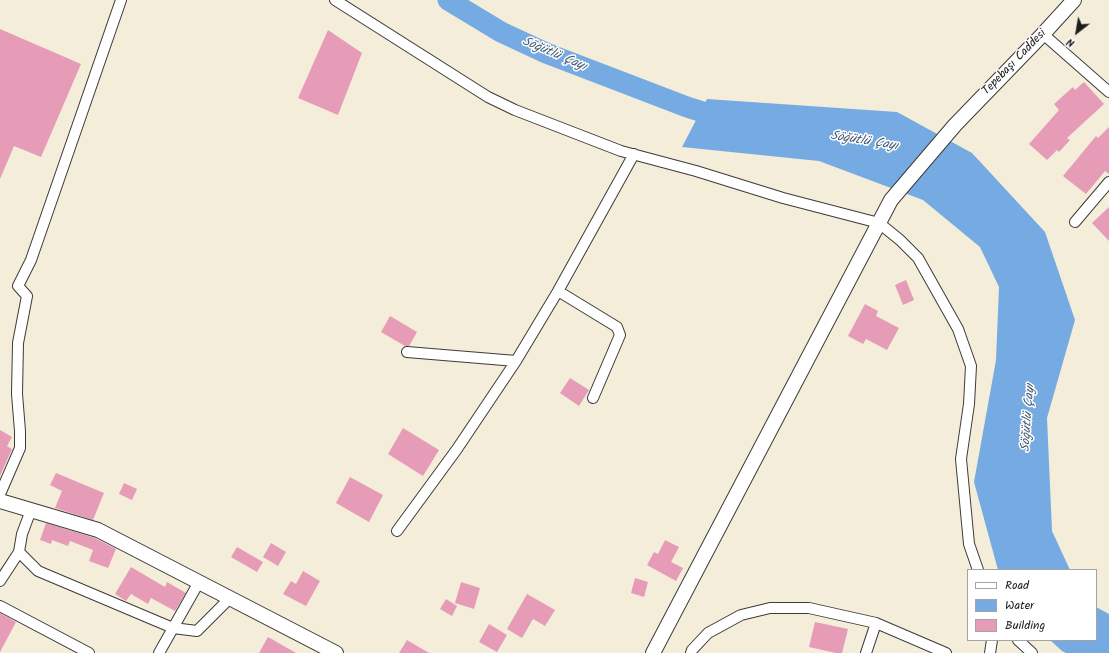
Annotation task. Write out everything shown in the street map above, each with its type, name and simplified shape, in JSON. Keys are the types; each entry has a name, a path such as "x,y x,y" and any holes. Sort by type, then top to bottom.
{"main road":[{"name":"Tepebaşı Caddesi","path":"653,653 891,200 955,125 1074,0"},
{"path":"0,501 98,530 336,653"}],"street":[{"path":"0,494 20,448 17,394 18,343 27,296 18,286 31,260 121,0"},
{"path":"335,0 488,97 550,124 621,151 696,171 783,198 879,223 900,240 918,258 958,329 970,366 970,404 961,459 969,544 978,569"},
{"path":"1043,34 1109,92"},
{"path":"397,531 457,449 516,361 558,291 634,154"},
{"path":"1075,222 1109,182"},
{"path":"558,291 617,327 620,336 593,398"},
{"path":"407,352 516,361"},
{"path":"0,581 19,552 22,534 31,510"},
{"path":"19,552 38,571 173,628 197,631 230,598"},
{"path":"159,653 199,582"},
{"path":"0,606 89,653"},
{"path":"691,653 708,632 741,615 770,608 809,608 876,623 946,653"},
{"path":"866,653 876,623"},
{"path":"990,653 992,641"},
{"path":"1019,641 1032,653"}],"water":[{"path":"707,99 897,112 972,153 1045,232 1075,320 1047,418 1052,531 1070,569 998,569 974,482 996,360 999,287 980,247 923,200 819,161 682,147"},
{"path":"1097,608 1109,614 1109,653 1066,653 1051,641 1097,641"}],"building":[{"path":"0,29 81,64 41,157 14,146 0,179"},
{"path":"328,30 362,53 338,115 298,98"},
{"path":"1084,82 1104,104 1067,138 1070,140 1059,152 1057,150 1047,160 1029,144 1059,110 1054,104 1073,87 1075,90"},
{"path":"1109,127 1109,174 1105,171 1086,194 1063,176 1096,136 1098,138"},
{"path":"1109,207 1109,241 1092,223"},
{"path":"906,280 914,300 903,305 895,285"},
{"path":"865,304 878,311 876,316 899,328 887,350 866,339 863,344 848,336"},
{"path":"390,316 417,332 409,346 405,346 381,332"},
{"path":"570,378 589,390 579,406 560,393"},
{"path":"403,428 439,450 423,476 388,454"},
{"path":"0,430 12,437 7,446 12,449 0,476"},
{"path":"56,473 104,493 93,520 55,508 62,491 50,485"},
{"path":"350,477 383,495 369,522 336,503"},
{"path":"124,483 137,489 132,500 119,494"},
{"path":"46,523 95,538 116,549 108,568 89,561 93,550 70,541 68,546 52,540 51,544 40,540"},
{"path":"665,540 679,547 671,562 683,568 676,581 647,565 654,552 658,554"},
{"path":"271,543 286,552 278,566 263,557"},
{"path":"237,547 263,562 257,572 231,557"},
{"path":"131,567 165,587 167,582 186,593 175,611 151,598 148,604 131,594 126,601 115,594"},
{"path":"303,571 320,581 306,606 283,594 291,581 296,584"},
{"path":"635,578 648,582 644,597 631,593"},
{"path":"461,582 480,588 474,609 455,603"},
{"path":"527,594 555,610 545,626 533,619 522,638 507,629"},
{"path":"446,599 457,606 452,616 440,609"},
{"path":"0,613 16,622 0,652"},
{"path":"815,622 848,629 842,653 809,647"},
{"path":"489,624 507,635 497,652 479,642"},
{"path":"268,637 296,653 259,653"},
{"path":"407,640 429,653 399,653"}],"waterway":[{"name":"Söğütlü Çayı","path":"448,0 501,32 546,53 687,107 728,120"}]}
